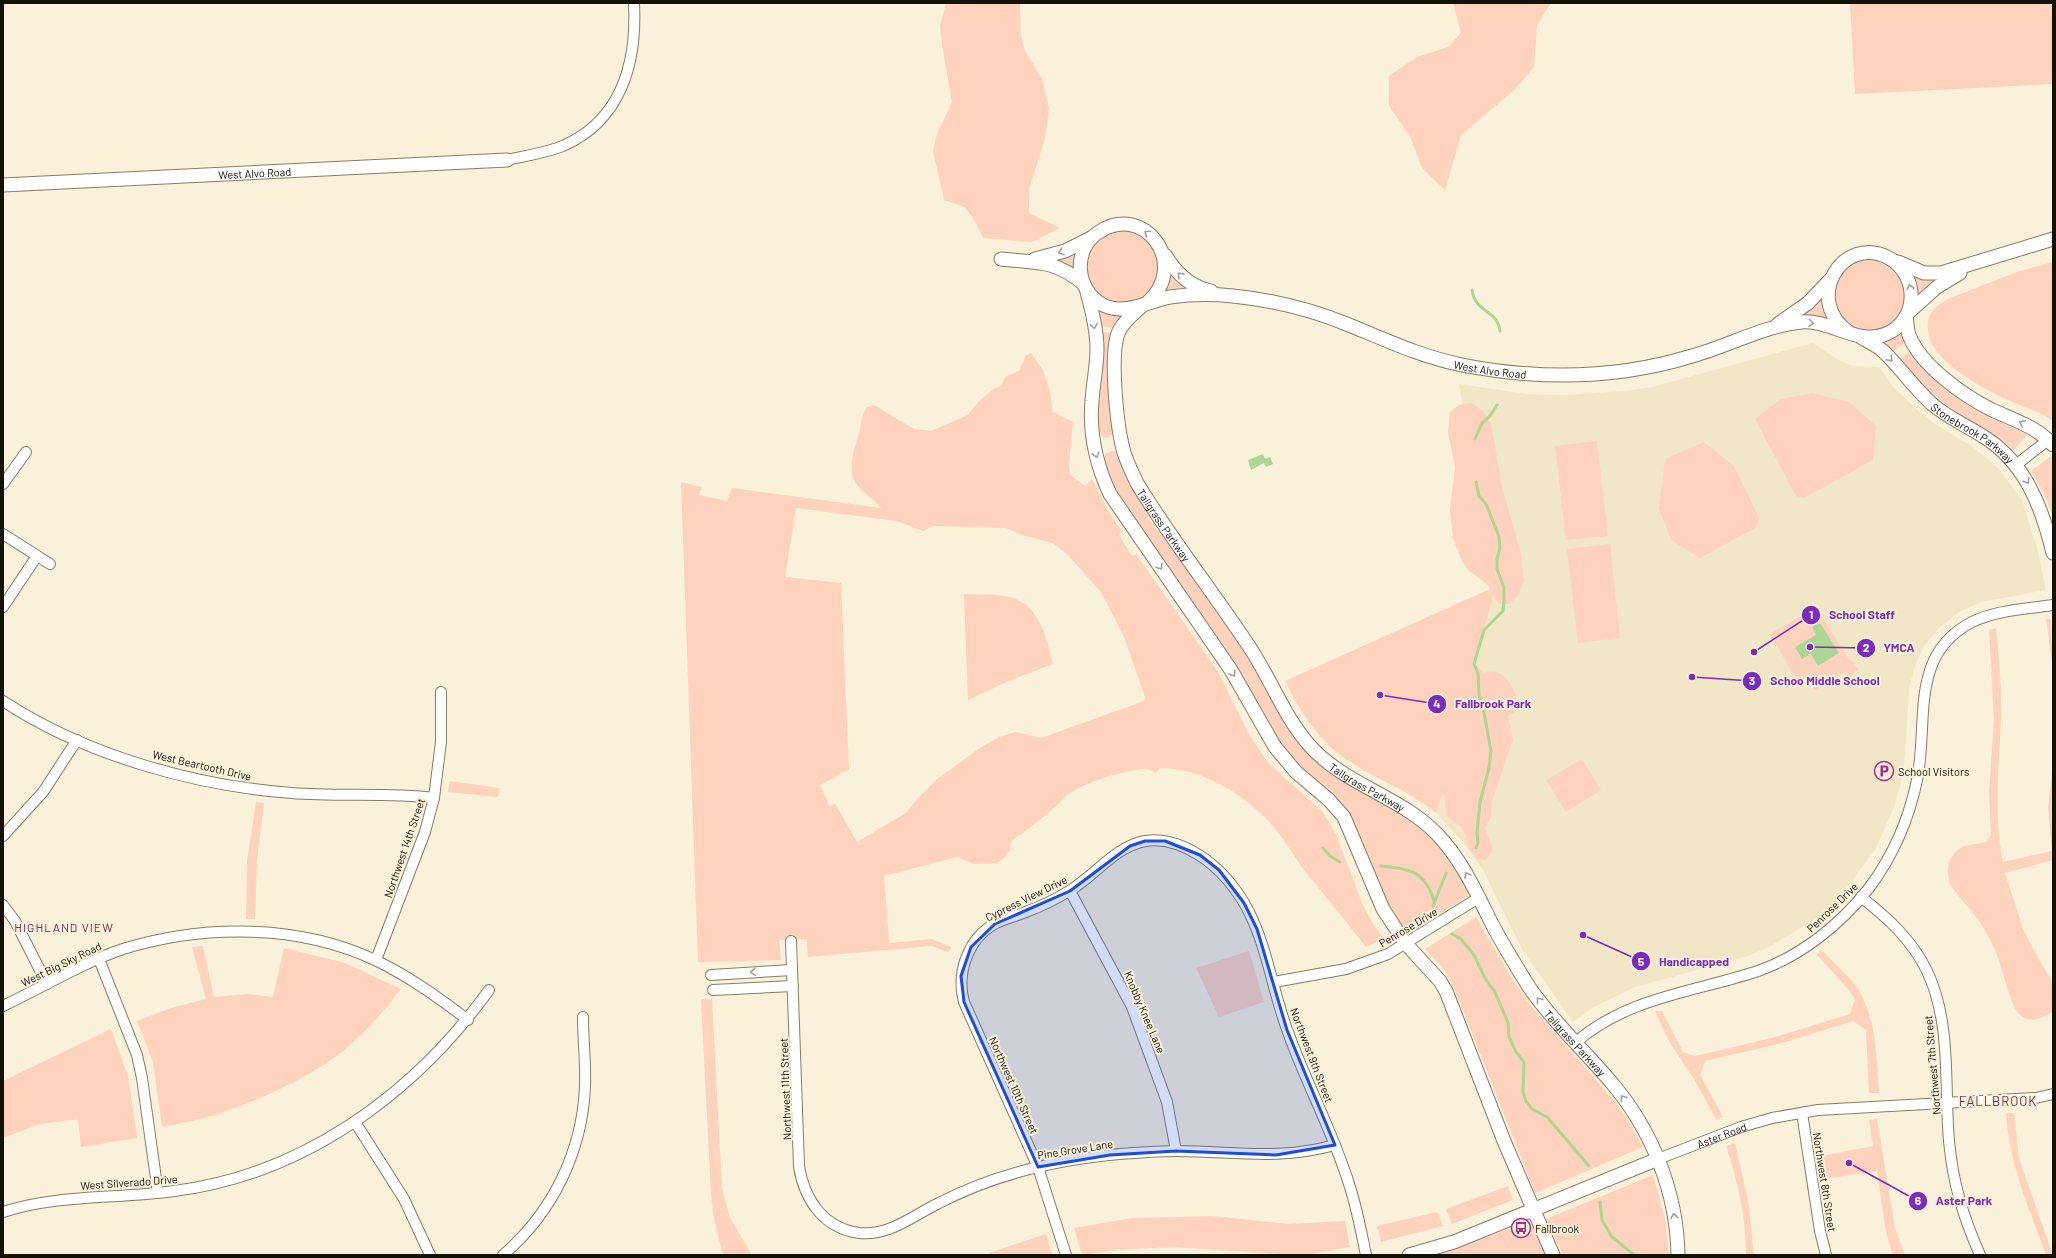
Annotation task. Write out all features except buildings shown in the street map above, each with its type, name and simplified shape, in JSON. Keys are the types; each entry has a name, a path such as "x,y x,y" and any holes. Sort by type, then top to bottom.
{"street":[{"path":"507,160 541,153 563,146 585,133 602,118 623,86 631,63 634,39 634,3"},
{"name":"West Alvo Road","path":"3,185 507,160"},
{"path":"1001,259 1027,260 1055,265 1073,275 1085,286 1095,299 1110,308 1128,309 1146,303 1155,295 1164,279 1166,270 1163,252 1152,236 1145,230 1127,225 1108,227 1065,251 1027,260"},
{"path":"1092,237 1087,244 1081,259 1081,276 1085,286 1094,324 1097,350 1092,402 1092,431 1100,470 1110,494 1231,670 1275,747 1296,772 1329,800 1344,817 1382,909 1406,944 1440,981 1448,996 1504,1141 1553,1255"},
{"path":"1979,263 1937,287 1908,314 1898,327 1877,337 1854,335 1837,322 1830,310 1827,298 1830,280 1840,265 1856,256 1874,254 1891,259 1914,269 1932,273 1951,272 2019,248 2053,239"},
{"name":"West Alvo Road","path":"1163,252 1171,266 1187,281 1203,290 1266,300 1314,313 1352,326 1401,348 1455,364 1504,372 1536,375 1585,375 1647,368 1696,356 1759,333 1807,322 1829,326 1854,335"},
{"path":"1891,259 1904,271 1911,286 1912,295 1908,314 1909,334 1920,353 1932,366 1972,398 1992,410 2022,422 2050,442 2016,466"},
{"name":"West Alvo Road","path":"1759,333 1789,317 1808,303 1830,280"},
{"name":"West Alvo Road","path":"1146,303 1183,296 1228,295"},
{"name":"Tallgrass Parkway","path":"1146,303 1123,324 1118,334 1115,352 1120,435 1127,463 1137,484 1254,654 1292,723 1302,736 1332,766 1399,804 1428,826 1461,864 1480,897 1501,941 1530,988 1633,1111 1658,1159 1673,1207 1678,1255"},
{"name":"Stonebrook Parkway","path":"1854,335 1883,351 1910,383 1934,406 1992,443 2016,466 2036,497 2053,553"},
{"path":"3,484 26,452"},
{"path":"3,534 50,564"},
{"path":"3,607 37,556"},
{"name":"Penrose Drive","path":"1575,1043 1602,1023 1654,999 1759,970 1790,956 1812,943 1841,918 1862,897 1884,868 1909,814 1918,777 1925,682 1932,665 1942,648 1955,634 1980,619 2053,604"},
{"name":"Northwest 14th Street","path":"376,960 425,832 434,798 441,742 441,692"},
{"name":"West Beartooth Drive","path":"3,701 17,711 77,740 143,764 187,776 239,787 293,793 399,795 434,798"},
{"path":"3,836 43,792 77,740"},
{"name":"Cypress View Drive","path":"971,947 983,933 995,924 1039,907 1070,891 1116,853 1130,846 1155,840 1179,845"},
{"name":"Northwest 9th Street","path":"1179,845 1200,856 1219,870 1238,893 1257,929 1274,982 1287,1030 1349,1183 1366,1255"},
{"name":"Knobby Knee Lane","path":"1070,891 1132,1007 1167,1102 1176,1152"},
{"name":"Penrose Drive","path":"1274,982 1346,969 1388,954 1480,897"},
{"name":"Northwest 7th Street","path":"1862,897 1900,931 1919,956 1929,977 1939,1006 1942,1023 1949,1140 1958,1199 1966,1224 1980,1255"},
{"path":"3,905 15,921 47,984"},
{"name":"West Big Sky Road","path":"3,1006 99,959 123,950 173,937 212,933 244,932 266,933 311,939 342,947 376,960 427,989 468,1020"},
{"name":"Northwest 11th Street","path":"791,941 799,1166 801,1182 808,1198 819,1212 834,1224"},
{"name":"Northwest 10th Street","path":"971,947 961,976 964,1002 1003,1086 1038,1167 1066,1255"},
{"path":"99,959 137,1055 142,1078 158,1193"},
{"path":"710,974 792,970"},
{"path":"713,990 793,986"},
{"name":"West Silverado Drive","path":"3,1212 71,1198 158,1193 199,1187 267,1167 309,1148 355,1122 409,1082 468,1020 489,990"},
{"path":"503,1255 531,1228 539,1217 557,1188 571,1158 581,1124 584,1097 583,1017"},
{"name":"Aster Road","path":"1409,1255 1454,1242 1741,1126 1802,1113 1834,1109 1948,1104 2036,1098 2053,1094"},
{"name":"Northwest 8th Street","path":"1802,1113 1820,1231 1826,1255"},
{"path":"355,1122 404,1199 430,1255"},
{"name":"Pine Grove Lane","path":"834,1224 857,1232 881,1232 894,1228 938,1203 976,1187 1038,1167 1110,1155 1176,1152 1276,1155 1307,1152 1335,1146"}],"highlighted area":[{"path":"1145,841 1165,841 1200,855 1219,870 1244,903 1257,929 1287,1030 1335,1145 1276,1155 1176,1151 1110,1155 1038,1167 964,1002 961,976 971,947 995,924 1070,891 1130,846"}],"shaded area":[{"path":"946,3 1020,3 1021,37 1025,51 1042,79 1049,108 1045,138 1029,189 1029,213 1060,228 1032,242 983,238 975,221 965,207 944,200 933,151 937,134 952,102 940,26"},
{"path":"1453,3 1551,3 1537,25 1534,67 1514,90 1461,135 1445,190 1422,168 1410,136 1389,106 1389,76 1417,57 1448,47 1461,33"},
{"path":"1850,3 2053,3 2053,84 1855,94"},
{"path":"1123,230 1137,233 1149,241 1157,253 1160,267 1157,281 1149,293 1137,301 1123,304 1109,301 1097,293 1089,281 1086,267 1089,253 1097,241 1109,233"},
{"path":"1078,250 1076,274 1052,258"},
{"path":"1863,259 1877,259 1896,269 1906,288 1906,302 1896,321 1877,331 1863,331 1844,321 1834,302 1834,288 1844,269"},
{"path":"2053,262 2053,421 2040,413 1992,392 1963,375 1950,365 1939,354 1931,342 1928,324 1930,315 1936,307 1950,298 2020,271"},
{"path":"1170,275 1179,283 1193,290 1163,294"},
{"path":"1913,275 1941,278 1918,296"},
{"path":"1821,298 1829,320 1798,318"},
{"path":"1095,306 1123,314 1115,328 1099,326"},
{"path":"1902,330 1906,342 1892,352 1880,343"},
{"path":"1107,332 1112,334 1115,432 1107,438 1099,435 1096,417 1099,333"},
{"path":"1813,343 1840,361 1853,366 1879,367 1893,387 1915,408 1935,424 1973,447 1998,468 2022,500 2037,548 2046,590 1981,602 1959,612 1939,628 1924,646 1915,666 1909,688 1905,757 1901,783 1894,807 1875,850 1839,898 1817,918 1769,947 1748,956 1635,987 1594,1007 1573,1022 1523,951 1482,868 1462,841 1436,813 1495,586 1459,384 1527,394 1563,395 1624,391 1652,387"},
{"path":"1910,351 1926,371 1955,397 1988,417 2013,427 2027,435 2014,450 2006,443 1956,412 1929,390 1901,358"},
{"path":"1031,353 1043,370 1049,388 1053,412 1073,422 1069,465 1070,475 1085,486 1092,479 1108,510 1122,532 1119,535 1132,556 1136,554 1218,672 1250,736 1269,764 1322,811 1336,834 1362,903 1373,924 1384,939 1366,947 1305,871 1273,826 1237,794 1208,778 1176,769 1160,768 1156,773 1148,769 1143,769 1113,775 1092,782 1073,791 1065,796 1056,806 1039,820 1011,841 1010,850 1005,857 997,863 974,864 957,857 884,876 889,943 932,939 951,947 949,952 931,946 808,957 807,939 779,940 781,960 698,962 681,482 702,487 699,495 727,501 732,488 881,508 858,486 855,482 852,470 854,451 867,407 874,405 914,429 931,431 968,415 979,401 994,389 1002,385 1005,377 1020,370 1025,356","holes":["796,508 897,521 923,531 933,526 1006,528 1022,535 1053,543 1066,553 1101,592 1124,637 1145,697 1144,701 1041,738 1016,732 999,737 980,748 936,780 917,799 906,813 857,842 835,804 830,807 820,785 849,769 841,583 785,577"]},
{"path":"1813,393 1849,402 1876,426 1873,460 1804,498 1796,496 1755,419 1781,399"},
{"path":"1472,403 1483,411 1491,423 1502,487 1521,554 1524,581 1518,595 1510,604 1499,604 1493,595 1475,664 1484,673 1492,671 1504,676 1509,681 1518,702 1519,709 1508,716 1513,740 1492,801 1491,817 1485,828 1493,850 1486,860 1477,859 1468,847 1466,836 1460,826 1446,816 1443,791 1436,813 1416,798 1340,755 1312,727 1285,681 1490,589 1488,585 1468,570 1461,559 1453,538 1450,510 1455,467 1448,432 1450,412 1459,405"},
{"path":"1597,441 1608,536 1566,540 1555,446"},
{"path":"1704,442 1734,466 1759,518 1757,527 1700,558 1671,540 1659,509 1665,459"},
{"path":"1112,451 1118,452 1149,514 1148,518 1157,530 1165,534 1254,664 1289,728 1404,813 1434,838 1448,854 1469,889 1466,897 1413,931 1405,932 1396,922 1361,844 1305,772 1282,750 1148,544 1148,538 1111,484 1106,472 1104,461 1106,453"},
{"path":"1263,454 1265,459 1270,457 1273,464 1266,467 1264,463 1251,470 1248,460"},
{"path":"2051,456 2053,459 2053,517 2045,495 2031,471"},
{"path":"1610,544 1620,638 1578,643 1567,549"},
{"path":"964,594 1001,595 1022,602 1036,616 1041,625 1053,664 1006,682 968,700"},
{"path":"1819,612 1850,661 1852,661 1858,670 1849,676 1846,671 1815,690 1808,679 1799,684 1770,634 1804,614 1807,619"},
{"path":"2046,619 2051,619 2053,670"},
{"path":"1820,623 1839,653 1818,666 1811,654 1802,659 1795,647 1816,635 1812,627"},
{"path":"1996,628 2001,708 1997,808 2003,862 2052,851 2048,809 2053,762 2053,860 2005,873 2023,929 2053,983 2053,1011 2041,1018 2032,1020 2024,1018 2016,1010 1998,957 1990,940 1976,917 1952,887 1948,875 1951,858 1959,849 1965,846 1986,842 1991,835 1989,792 1994,720 1989,630"},
{"path":"1582,759 1601,790 1566,812 1546,780"},
{"path":"450,781 499,788 498,797 448,792"},
{"path":"256,802 264,803 257,860 255,919 246,919 247,861"},
{"path":"1476,917 1513,980 1531,1006 1616,1103 1643,1147 1535,1193 1455,990 1443,968 1425,949"},
{"path":"203,946 214,997 248,994 273,997 284,948 345,963 401,989 381,1014 359,1037 330,1061 315,1070 282,1088 231,1110 209,1117 162,1127 153,1062 137,1021 171,1008 206,999 192,947"},
{"path":"1822,950 1856,986 1863,998 1872,1024 1876,1051 1879,1093 1869,1093 1866,1030 1853,1021 1782,1043 1705,1061 1700,1075 1723,1117 1716,1119 1694,1079 1670,1043 1655,1011 1662,1011 1683,1052 1695,1056 1772,1038 1850,1014 1855,999 1850,991 1817,955"},
{"path":"1249,951 1264,1002 1219,1017 1196,968"},
{"path":"701,999 712,999 722,1188 730,1218 752,1255 723,1255 714,1219 711,1195"},
{"path":"111,1029 128,1076 137,1138 81,1147 78,1119 40,1124 3,1138 3,1081"},
{"path":"2006,1113 2014,1113 2019,1159 2053,1255 2046,1255 2015,1168"},
{"path":"1877,1119 1895,1229 1905,1255 1893,1255 1885,1224 1877,1171 1824,1179 1821,1156 1873,1146 1869,1120"},
{"path":"1735,1143 1748,1200 1754,1255 1746,1255 1743,1213 1734,1172 1726,1146"},
{"path":"1653,1175 1665,1220 1669,1255 1563,1255 1546,1219"},
{"path":"1508,1186 1513,1200 1452,1224 1446,1209"},
{"path":"1437,1212 1443,1226 1381,1242 1377,1226"},
{"path":"1212,1216 1289,1224 1345,1221 1350,1247 1311,1254 1293,1255 1172,1247 1116,1250 1082,1255 1074,1228 1132,1218"},
{"path":"1526,1223 1536,1229 1548,1255 1434,1255"},
{"path":"1046,1234 1052,1255 987,1255 992,1252"}],"waterway":[{"path":"1472,290 1477,303 1495,319 1500,331"},
{"path":"1475,439 1482,423 1489,417 1497,405"},
{"path":"1476,482 1479,496 1486,504 1499,537 1500,548 1497,559 1497,569 1504,588 1504,601 1503,611 1484,630 1474,664 1478,673 1479,696 1483,707 1491,751 1489,768 1480,802 1477,833 1478,843 1476,848"},
{"path":"1323,848 1330,856 1340,862"},
{"path":"1381,866 1408,870 1415,873 1426,883 1434,901"},
{"path":"1433,906 1446,873"},
{"path":"1452,934 1461,939 1474,955 1486,980 1495,992 1508,1023 1509,1037 1516,1052 1524,1062 1523,1092 1526,1101 1532,1109 1547,1117 1589,1166"},
{"path":"1600,1202 1602,1220 1612,1237 1634,1255"}],"place":[{"name":"YMCA","path":"1810,647"},
{"name":"School Staff","path":"1754,652"},
{"name":"Schoo Middle School","path":"1692,677"},
{"name":"Fallbrook Park","path":"1380,695"},
{"name":"School Visitors","path":"1884,771"},
{"name":"Handicapped","path":"1583,935"},
{"name":"Aster Park","path":"1849,1163"},
{"name":"Fallbrook","path":"1521,1228"}],"district":[{"name":"HIGHLAND VIEW","path":"64,927"},
{"name":"FALLBROOK","path":"1998,1101"}]}
